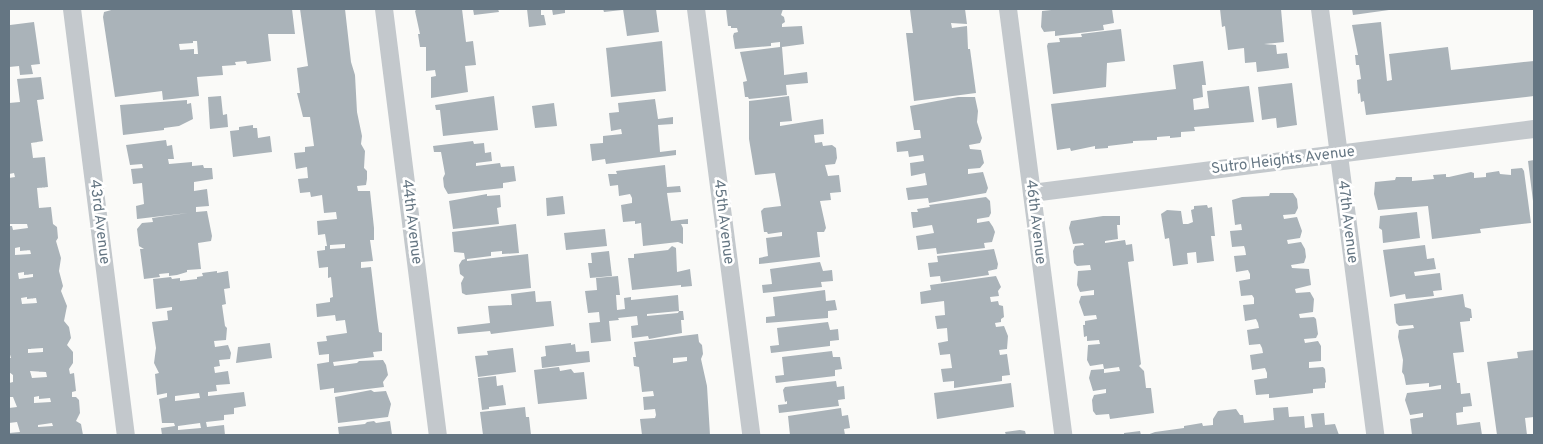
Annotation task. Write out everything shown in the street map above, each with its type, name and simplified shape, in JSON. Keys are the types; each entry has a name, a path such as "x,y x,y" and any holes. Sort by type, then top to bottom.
{"street":[{"name":"43rd Avenue","path":"72,9 126,435"},
{"name":"44th Avenue","path":"384,9 438,435"},
{"name":"45th Avenue","path":"696,9 751,435"},
{"name":"46th Avenue","path":"1008,9 1062,435"},
{"name":"47th Avenue","path":"1320,9 1375,435"},
{"name":"Sutro Heights Avenue","path":"1032,193 1534,129"}],"building":[{"path":"115,9 292,9 295,34 268,34 271,61 247,64 246,61 235,62 236,65 222,66 223,75 197,77 199,96 163,100 162,91 115,97 103,17 104,12","holes":["197,41 198,54 194,54 194,49 180,50 179,44"]},
{"path":"300,9 345,9 351,62 355,75 357,112 362,136 361,144 365,151 364,168 367,171 366,185 357,186 358,191 370,191 374,228 374,240 370,240 373,261 361,262 361,268 371,267 379,332 382,333 382,351 373,352 374,357 333,362 334,366 357,363 359,361 383,360 388,375 383,382 384,387 334,393 334,388 320,390 317,364 329,362 329,354 319,355 317,342 327,341 326,336 347,333 345,320 336,321 335,315 317,317 316,304 330,302 330,298 333,297 331,277 328,278 328,267 319,268 317,251 325,250 325,246 327,246 325,234 318,235 317,221 337,219 336,212 324,213 322,195 311,197 310,192 300,193 298,179 308,178 307,167 296,169 294,153 305,152 305,147 314,146 310,117 303,117 297,93 300,93 297,68 308,66","holes":["345,244 345,248 330,249 330,245"]},
{"path":"417,9 462,9 466,42 473,41 476,65 465,66 468,92 431,98 431,77 436,76 435,70 426,71 426,47 420,47 418,34 420,34 415,11"},
{"path":"473,9 498,9 499,12 474,15"},
{"path":"527,9 541,9 541,15 544,15 546,25 529,27"},
{"path":"552,9 565,9 565,13 553,15"},
{"path":"603,9 622,9 622,10 604,12"},
{"path":"623,9 656,9 659,32 627,36"},
{"path":"726,9 783,9 781,15 784,17 785,22 782,24 782,27 802,26 804,44 782,47 784,75 807,72 808,83 786,85 787,95 749,99 745,97 743,82 747,81 740,52 780,47 780,42 771,43 771,46 735,49 733,36 734,33 738,32 737,28 728,26"},
{"path":"965,9 967,24 951,23 952,28 967,26 968,49 970,49 976,93 914,101 906,33 913,33 910,10"},
{"path":"1112,9 1114,23 1103,25 1104,30 1055,36 1055,31 1044,32 1041,27 1042,11"},
{"path":"1220,9 1281,9 1284,42 1264,44 1276,45 1277,54 1287,53 1289,68 1257,72 1256,62 1245,63 1244,48 1228,50 1225,26 1222,27"},
{"path":"1352,9 1389,9 1389,10 1353,15"},
{"path":"34,22 40,64 31,65 33,74 20,75 19,66 9,67 10,25"},
{"path":"1381,22 1387,81 1392,80 1389,54 1448,47 1451,70 1534,61 1534,96 1366,115 1364,101 1361,102 1360,93 1358,94 1357,80 1361,79 1359,65 1356,65 1355,55 1358,55 1352,25"},
{"path":"1121,29 1125,61 1107,63 1106,87 1053,94 1048,43 1060,42 1059,38 1082,37 1081,34"},
{"path":"662,41 666,91 611,97 606,48"},
{"path":"1203,61 1206,85 1202,85 1203,97 1193,99 1194,110 1209,108 1207,91 1249,86 1254,122 1194,127 1195,131 1181,132 1181,137 1157,137 1157,140 1133,141 1133,143 1108,146 1108,148 1095,149 1095,146 1071,151 1070,148 1057,150 1051,104 1176,89 1173,65"},
{"path":"41,77 44,99 37,100 43,141 31,143 33,158 45,157 48,187 37,188 39,208 51,207 53,224 57,227 58,238 56,241 61,258 59,271 63,286 61,291 67,306 64,321 69,327 71,338 67,345 73,352 73,363 69,369 70,374 74,373 76,391 72,392 72,397 76,397 79,400 80,413 76,421 81,424 83,435 9,435 9,433 20,432 17,422 9,423 9,408 17,407 13,397 9,397 9,383 13,382 13,375 9,372 9,358 11,358 9,351 9,226 12,226 13,230 28,228 27,224 9,224 9,178 15,177 14,173 9,174 9,103 20,102 17,79","holes":["20,247 20,251 30,250 31,254 15,255 15,248","24,272 24,275 33,274 33,277 19,279 18,273","21,298 36,298 37,303 22,304","43,348 43,352 28,353 28,349","30,371 46,372 47,377 32,378","39,396 39,399 50,398 51,402 34,403 34,397","52,423 53,426 38,427 38,425"]},
{"path":"1292,83 1297,125 1277,128 1276,118 1262,120 1258,87"},
{"path":"221,96 223,115 227,114 228,127 210,129 208,97"},
{"path":"494,96 498,130 443,136 440,110 436,110 435,105"},
{"path":"789,96 792,121 780,122 780,126 823,119 824,134 814,135 815,143 822,142 823,146 832,145 836,148 837,158 835,164 825,165 828,176 839,175 841,192 830,193 831,200 820,201 826,228 824,232 817,232 820,257 759,264 759,258 768,256 766,238 782,236 782,232 768,234 764,232 761,211 764,208 781,206 775,173 755,175 749,139 749,101"},
{"path":"958,97 975,97 978,111 977,122 982,138 980,143 969,145 970,149 981,150 984,163 980,168 968,169 968,174 983,172 988,188 986,193 929,203 928,198 908,200 906,188 927,185 925,173 911,176 910,163 924,161 923,155 909,157 908,151 897,152 896,142 921,138 920,130 914,130 910,106"},
{"path":"655,99 658,119 673,117 673,124 658,125 660,152 676,150 676,155 606,164 605,159 592,161 590,144 603,143 603,136 622,134 621,129 611,131 609,113 619,112 618,103"},
{"path":"187,100 187,104 191,103 193,119 179,126 164,128 164,130 123,135 120,105"},
{"path":"554,103 557,126 535,128 532,106"},
{"path":"253,125 253,128 257,128 258,138 270,136 272,152 233,157 230,131 239,130 239,127"},
{"path":"166,140 167,146 172,145 174,159 168,159 169,164 192,162 192,166 203,165 204,168 212,168 213,179 194,182 194,191 207,189 209,206 196,207 196,212 207,211 212,236 211,241 198,243 201,269 187,270 187,272 169,276 169,273 159,274 160,277 144,279 140,249 144,249 139,246 137,229 142,223 153,222 152,218 188,213 137,219 136,206 144,204 142,183 133,184 131,169 143,168 142,164 130,165 126,145"},
{"path":"473,141 474,144 484,143 485,153 491,152 492,161 476,163 476,166 500,163 501,167 514,166 516,181 503,183 503,188 448,194 444,187 443,178 445,174 441,152 434,152 433,146"},
{"path":"1534,160 1534,201 1533,201 1528,161"},
{"path":"665,165 667,187 680,186 681,192 667,193 671,221 688,219 688,224 681,224 683,228 683,244 678,242 643,246 641,223 635,224 635,221 623,222 621,205 632,203 632,198 630,194 619,196 618,185 610,186 608,174 617,174 616,171"},
{"path":"1522,168 1531,223 1480,229 1481,233 1432,239 1428,206 1378,210 1374,194 1375,182 1395,180 1396,177 1412,177 1412,181 1434,179 1433,175 1446,174 1446,177 1449,177 1471,172 1474,173 1474,178 1486,177 1486,173 1499,171 1500,174 1511,175 1511,169"},
{"path":"1270,193 1293,193 1297,199 1298,208 1295,214 1283,215 1284,219 1297,217 1302,231 1300,238 1287,240 1288,244 1301,242 1305,249 1306,257 1304,263 1291,265 1292,268 1309,269 1311,285 1295,289 1296,293 1310,292 1314,299 1313,312 1299,314 1300,318 1314,317 1316,319 1318,334 1316,338 1304,339 1305,343 1318,341 1321,346 1321,361 1309,362 1309,368 1323,367 1325,369 1326,382 1325,388 1313,389 1313,393 1269,398 1269,394 1256,395 1254,380 1267,378 1267,373 1265,368 1252,370 1250,355 1263,353 1260,344 1249,345 1247,330 1259,328 1256,319 1245,321 1243,305 1254,304 1254,298 1252,295 1241,296 1239,281 1250,279 1250,274 1248,270 1236,272 1234,256 1246,255 1244,246 1232,247 1230,231 1242,230 1241,224 1235,225 1232,200 1242,197 1269,196"},
{"path":"487,194 487,196 500,195 501,207 497,208 499,224 453,229 449,201"},
{"path":"563,196 565,214 547,216 546,198"},
{"path":"986,197 990,201 991,213 989,217 977,219 977,223 989,221 995,232 992,242 984,243 985,248 937,254 936,248 918,250 916,236 934,233 932,225 913,228 911,212 918,212 917,209 930,207 929,205"},
{"path":"1207,205 1208,208 1212,207 1215,236 1211,236 1214,261 1197,263 1196,252 1187,253 1188,264 1173,266 1169,238 1165,239 1161,214 1167,210 1181,211 1183,224 1188,224 1193,222 1191,210 1194,209 1194,206"},
{"path":"1417,212 1420,238 1383,243 1382,230 1379,228 1380,216"},
{"path":"1103,216 1120,216 1120,225 1117,225 1118,239 1105,241 1105,243 1125,240 1126,245 1132,244 1134,261 1128,262 1141,364 1139,366 1144,371 1146,388 1151,388 1154,413 1110,419 1109,414 1096,415 1093,411 1092,400 1094,395 1106,393 1106,389 1093,391 1089,378 1091,370 1104,369 1103,364 1090,366 1087,360 1088,345 1100,344 1099,340 1087,341 1087,336 1084,337 1083,325 1085,325 1085,321 1097,319 1096,315 1084,316 1079,302 1081,296 1094,295 1094,290 1080,292 1077,285 1078,271 1091,270 1090,265 1077,266 1074,263 1073,251 1075,246 1084,245 1083,243 1073,244 1069,228 1071,221","holes":["1119,367 1120,371 1104,373 1104,369"]},
{"path":"516,224 519,253 502,254 502,251 491,252 491,256 467,259 467,261 528,254 531,288 466,295 462,293 461,283 464,277 460,274 459,265 465,259 464,253 454,252 452,232"},
{"path":"605,229 607,246 566,250 564,233"},
{"path":"1425,245 1427,259 1434,258 1436,269 1414,272 1415,276 1440,273 1442,290 1433,291 1434,296 1406,299 1405,294 1390,297 1383,250"},
{"path":"672,246 676,248 677,272 690,269 692,286 681,287 681,285 632,290 628,258 634,258 634,254 668,250"},
{"path":"994,249 998,264 997,269 988,271 989,275 941,282 940,276 930,277 928,263 938,262 937,256"},
{"path":"609,251 612,276 590,278 588,263 592,263 591,253"},
{"path":"820,262 823,271 832,270 833,281 821,282 822,287 763,293 762,285 772,284 770,269"},
{"path":"228,271 230,288 224,289 226,304 222,305 225,326 227,328 226,340 214,341 215,347 228,345 231,353 230,359 219,360 220,366 214,367 215,373 228,371 230,384 216,385 217,391 208,392 208,396 244,392 246,406 234,408 234,414 224,415 224,420 206,422 207,427 224,425 225,435 162,435 161,428 175,426 174,423 162,423 159,399 167,397 167,393 157,395 155,374 159,373 154,363 156,348 152,322 168,320 167,311 172,310 172,307 156,309 153,279 171,277 172,279 180,278 180,281 197,279 197,277 203,276 202,273","holes":["199,393 200,398 175,401 175,396","200,423 201,428 178,430 178,426"]},
{"path":"618,276 620,295 616,295 617,310 625,309 624,298 631,297 631,300 678,295 679,311 683,311 684,320 681,320 682,333 649,339 648,336 632,338 631,326 638,325 637,316 618,318 619,320 609,321 611,341 591,343 589,323 600,322 599,312 588,313 585,291 597,290 596,278","holes":["679,311 678,313 647,316 647,314"]},
{"path":"996,276 1001,287 998,291 999,296 990,297 991,302 998,301 999,305 1003,306 1004,317 1001,319 1001,322 995,323 996,327 1004,326 1008,336 1007,349 999,350 1000,355 1007,354 1010,375 1002,376 1002,381 954,388 954,381 943,382 941,369 952,368 950,354 940,355 938,343 948,341 947,328 937,329 935,316 945,315 944,301 921,304 920,292 931,290 930,285"},
{"path":"825,290 826,301 835,300 837,310 828,311 828,318 766,323 766,317 775,316 773,297"},
{"path":"535,291 536,302 551,301 554,326 491,334 490,331 458,334 457,327 490,323 488,306 512,305 511,294"},
{"path":"1463,294 1465,307 1471,309 1472,318 1470,318 1470,321 1460,322 1464,352 1453,353 1457,383 1460,383 1461,394 1470,393 1472,406 1463,407 1463,412 1456,413 1457,425 1480,422 1482,435 1412,435 1410,419 1423,417 1423,413 1410,415 1405,400 1407,393 1441,389 1441,385 1429,387 1429,383 1406,385 1402,372 1403,360 1398,337 1399,330 1414,328 1413,325 1399,326 1396,323 1394,304"},
{"path":"828,322 830,330 838,329 839,340 830,341 830,346 771,353 770,346 779,345 777,328"},
{"path":"698,334 699,342 702,345 703,354 701,359 707,386 710,435 642,435 640,419 655,418 656,415 655,409 644,410 643,397 654,396 653,391 642,392 639,367 634,366 633,357 636,357 634,342","holes":["687,357 687,361 673,363 673,358"]},
{"path":"270,343 272,358 236,363 238,347"},
{"path":"571,343 571,345 575,344 576,352 589,351 590,362 542,368 541,357 546,356 545,346"},
{"path":"513,348 516,372 478,377 475,356 488,355 487,351"},
{"path":"1534,350 1534,417 1525,418 1527,435 1497,435 1487,362 1518,358 1517,352"},
{"path":"832,351 833,357 840,357 842,369 835,370 835,376 776,383 775,376 784,375 782,357"},
{"path":"559,367 560,371 571,369 574,373 584,372 587,399 538,404 534,370"},
{"path":"496,376 497,386 503,385 506,405 489,407 489,409 482,410 478,378"},
{"path":"836,381 837,387 844,386 845,399 838,400 839,406 779,413 778,405 787,404 783,390 785,387"},
{"path":"1011,383 1014,407 937,419 934,393"},
{"path":"371,390 374,392 386,391 391,404 388,417 338,423 335,397"},
{"path":"525,407 526,417 529,417 531,435 483,435 480,412"},
{"path":"1288,407 1289,417 1304,416 1305,428 1313,427 1311,414 1324,413 1325,425 1335,424 1339,435 1147,435 1202,423 1203,426 1213,425 1213,419 1218,411 1236,409 1240,415 1243,415 1244,423 1274,420 1273,408"},
{"path":"841,408 842,416 848,415 850,428 844,429 845,435 790,435 788,416"},
{"path":"374,421 376,423 390,421 392,435 339,435 338,427"},
{"path":"1025,431 1026,435 1006,435 1005,432"},
{"path":"1140,431 1141,435 1124,435 1124,433"}]}
